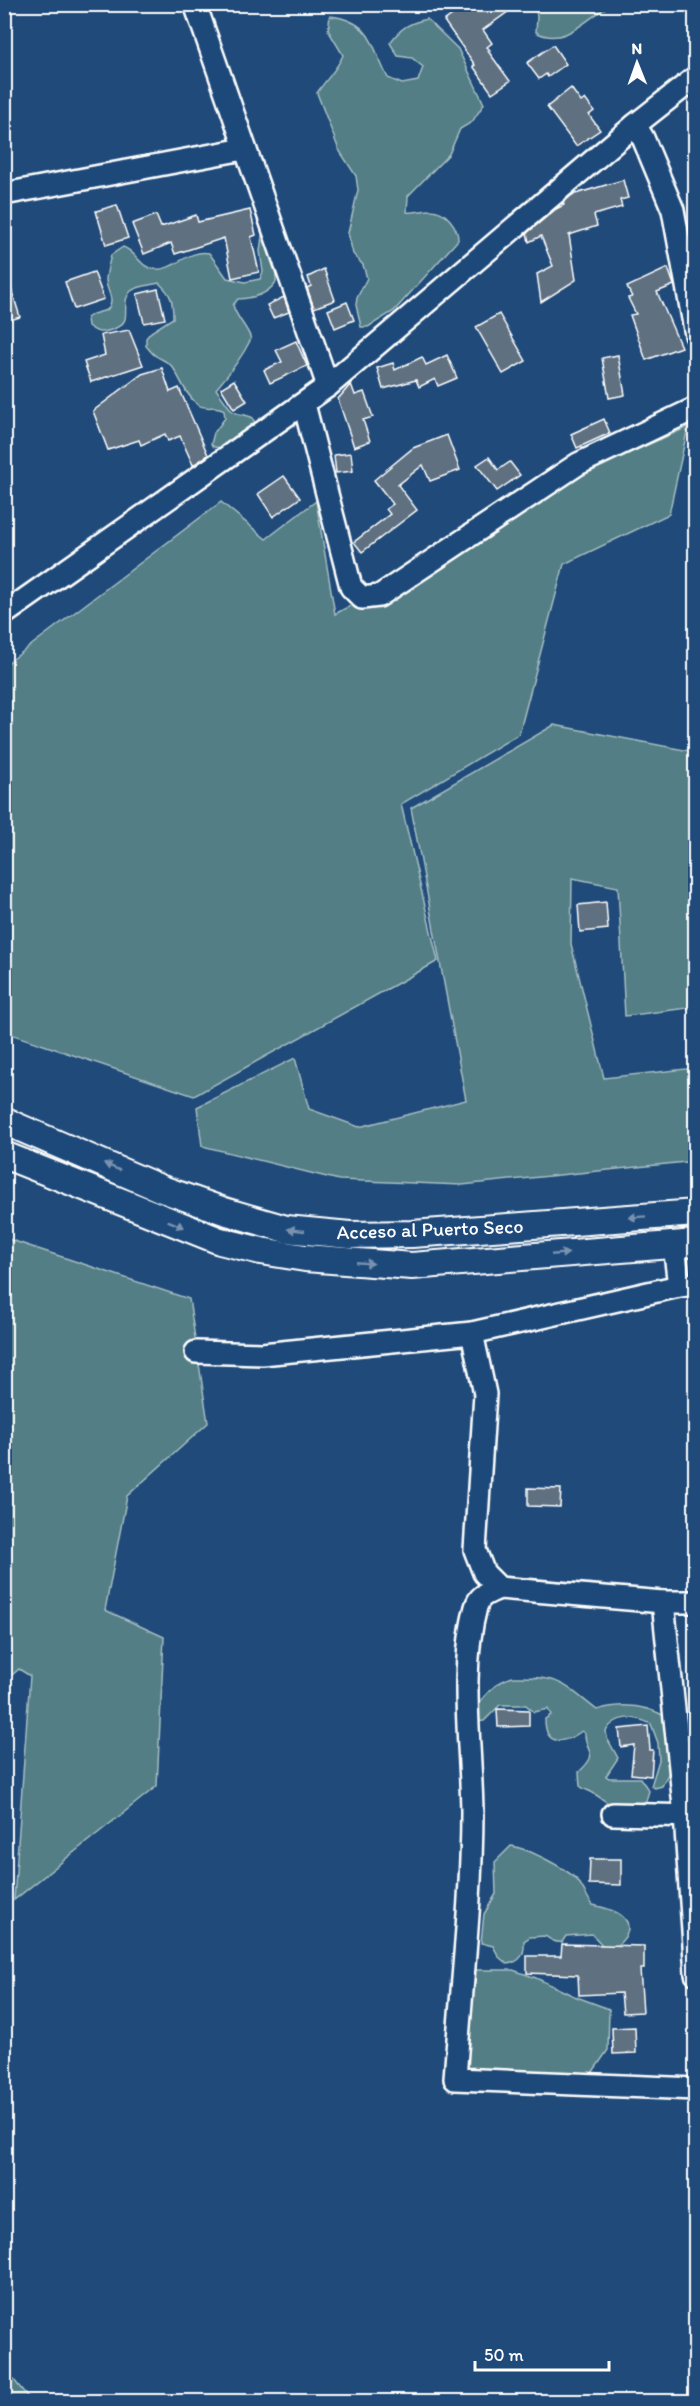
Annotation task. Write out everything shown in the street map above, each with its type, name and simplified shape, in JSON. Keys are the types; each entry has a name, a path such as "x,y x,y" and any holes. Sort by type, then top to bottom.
{"main road":[{"name":"Acceso al Puerto Seco","path":"4,1121 162,1189 224,1211 286,1229 350,1235 412,1234 696,1212"},
{"name":"Acceso al Puerto Seco","path":"4,1155 220,1241 305,1258 412,1266 685,1244"}],"street":[{"path":"195,4 328,386"},
{"path":"4,614 304,405 635,125 696,77"},
{"path":"635,125 643,138 673,210 696,335"},
{"path":"4,194 244,149"},
{"path":"304,405 351,587 362,598 379,596 578,464 696,408"},
{"path":"196,1352 262,1354 472,1333 687,1285 685,1244"},
{"path":"472,1333 485,1394 475,1550 484,1573 499,1588"},
{"path":"696,1602 663,1602 499,1588 482,1595 476,1604 471,1632 468,1703 472,1812 455,2079 696,2090"},
{"path":"663,1602 690,1816 696,1974"},
{"path":"613,1814 690,1816"}],"green space":[{"path":"535,4 610,5 566,34 546,36 536,32"},
{"path":"330,16 355,23 363,29 374,46 388,78 402,84 418,81 423,67 412,58 398,56 390,43 397,33 406,27 427,19 458,49 484,104 472,122 460,129 449,154 408,196 407,212 431,210 441,213 453,224 458,240 394,311 368,327 361,327 356,305 367,278 363,265 353,254 348,233 358,190 356,176 339,150 317,93 335,70 343,55 328,30"},
{"path":"263,229 276,267 276,282 264,293 255,297 238,299 233,305 251,339 235,365 216,389 232,411 253,418 255,425 222,448 214,447 211,444 214,433 225,418 224,410 197,404 172,367 146,346 146,338 151,332 173,318 171,299 163,287 159,283 131,291 126,301 124,322 115,328 103,332 97,331 88,326 87,318 107,310 110,306 111,299 106,281 108,268 111,255 123,247 149,268 154,269 168,267 194,254 209,253 227,278 245,282 260,279 263,272 260,251"},
{"path":"688,427 669,514 564,564 519,734 401,804 438,961 194,1096 5,1032 5,665 221,502 266,539 316,501 335,614 442,556 570,479"},
{"path":"554,725 695,752 695,1007 625,1016 618,887 572,878 571,944 604,1078 695,1068 695,1161 462,1185 339,1180 202,1146 197,1107 295,1058 309,1109 359,1127 466,1100 411,808"},
{"path":"5,1238 189,1299 208,1423 127,1496 105,1610 164,1637 157,1786 14,1900 30,1676 19,1669 5,1681"},
{"path":"513,1677 541,1678 560,1683 597,1710 615,1706 633,1706 651,1710 668,1718 673,1764 662,1786 655,1788 651,1786 659,1760 658,1743 651,1724 645,1721 632,1718 620,1719 610,1725 606,1731 607,1738 618,1758 606,1776 609,1778 640,1778 649,1791 646,1801 623,1808 613,1805 580,1786 579,1772 591,1756 585,1734 582,1731 569,1739 552,1739 546,1728 545,1719 551,1715 548,1709 534,1712 526,1705 500,1705 484,1721 476,1722 473,1712 485,1695 501,1682"},
{"path":"511,1846 557,1865 578,1881 593,1905 612,1911 624,1918 628,1928 626,1935 614,1950 604,1947 592,1934 566,1936 562,1942 553,1941 545,1936 530,1937 524,1941 521,1957 507,1964 499,1957 493,1946 481,1943 484,1914 496,1894 495,1862"},
{"path":"472,1970 513,1970 609,2009 608,2050 590,2076 461,2068"},
{"path":"5,2369 31,2401 5,2401"}],"building":[{"path":"467,4 519,4 483,30 492,43 487,47 490,50 488,51 510,81 492,93 444,21"},
{"path":"553,45 566,64 548,77 546,74 539,79 527,63"},
{"path":"571,88 581,102 585,99 594,111 589,115 600,130 576,146 547,107"},
{"path":"623,180 628,198 620,200 622,207 594,215 597,226 569,235 576,280 541,302 537,274 553,266 541,236 529,242 527,233 564,205 563,203 572,195"},
{"path":"117,205 128,238 106,245 96,211"},
{"path":"250,210 256,235 251,237 259,272 232,278 224,238 175,254 171,243 144,254 132,224 156,215 161,227 196,215 198,222"},
{"path":"668,268 674,285 657,292 681,347 646,360 630,315 636,314 628,298 632,297 627,287"},
{"path":"324,269 335,300 314,308 307,288 311,286 308,277"},
{"path":"94,272 104,299 74,309 65,282"},
{"path":"4,278 8,278 20,317 4,322"},
{"path":"158,289 165,319 144,323 137,294"},
{"path":"284,297 289,312 273,318 267,305"},
{"path":"347,302 354,320 335,328 328,310"},
{"path":"499,314 526,361 503,374 476,327"},
{"path":"129,330 143,365 91,382 84,362 105,355 101,335"},
{"path":"296,341 307,366 270,383 264,370 282,362 276,350"},
{"path":"447,355 457,378 438,386 435,379 419,387 416,380 383,389 377,368 393,363 395,370 422,357 426,365"},
{"path":"618,355 625,395 609,398 602,358"},
{"path":"162,368 170,392 179,388 208,455 193,465 180,436 168,441 165,434 141,445 139,440 108,450 93,411 142,374"},
{"path":"234,380 247,401 234,409 221,388"},
{"path":"351,384 355,395 364,392 373,417 363,420 370,441 354,447 338,399"},
{"path":"604,419 610,433 577,448 571,434"},
{"path":"447,435 460,470 430,481 423,465 398,485 417,510 362,552 354,542 390,514 386,509 393,504 374,480 413,448"},
{"path":"351,453 353,471 336,473 334,455"},
{"path":"489,457 498,470 510,462 520,475 497,491 477,465"},
{"path":"284,476 300,498 273,517 258,494"},
{"path":"606,902 608,929 580,932 578,905"},
{"path":"528,1488 561,1489 560,1507 528,1506"},
{"path":"497,1709 529,1710 529,1726 498,1727"},
{"path":"648,1726 650,1750 653,1750 651,1776 631,1774 634,1745 621,1747 619,1729"},
{"path":"590,1859 621,1859 621,1885 589,1884"},
{"path":"562,1944 644,1946 644,1969 640,1969 643,2012 623,2013 621,1993 579,1995 578,1975 527,1973 527,1956 561,1956"},
{"path":"635,2027 636,2053 613,2054 612,2028"}]}
